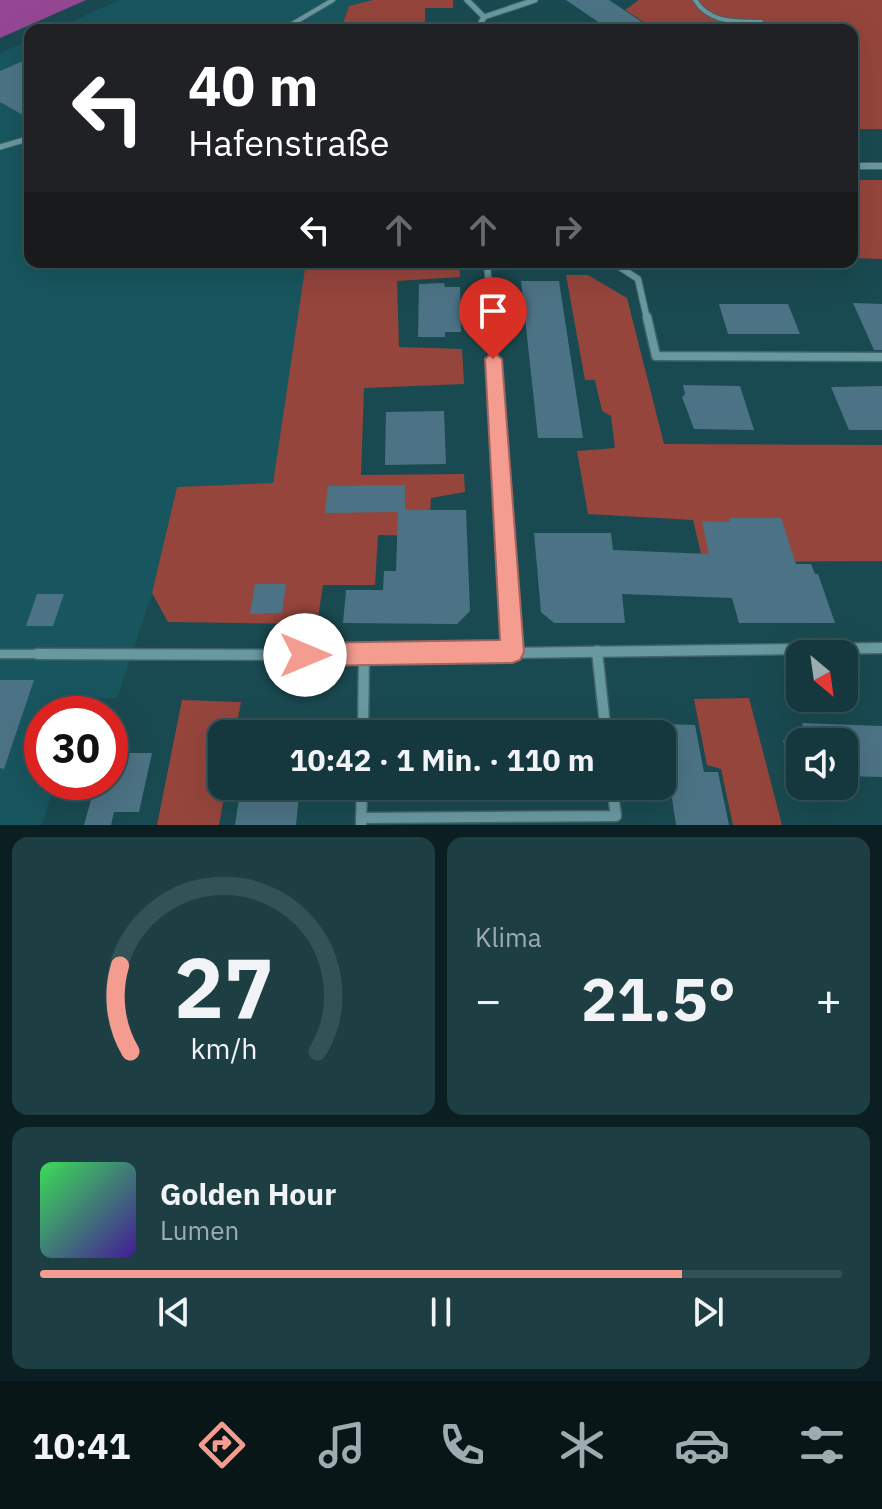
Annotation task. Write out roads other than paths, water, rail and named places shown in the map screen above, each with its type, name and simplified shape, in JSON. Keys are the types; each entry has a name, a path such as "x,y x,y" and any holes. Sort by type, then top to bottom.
{"street":[{"path":"467,0 484,17"},
{"path":"480,24 484,17 535,0"},
{"path":"858,166 882,166"},
{"path":"487,268 512,652"},
{"path":"621,268 638,279 656,356 882,357"},
{"path":"37,654 364,655 882,648"},
{"path":"597,651 604,720"},
{"path":"363,720 364,655"},
{"path":"362,800 361,821 616,816 614,800"}],"lane":[{"path":"292,24 333,0"},
{"path":"695,0 703,15 713,19 761,22"},
{"path":"0,147 24,140"},
{"path":"0,654 37,654"}]}
